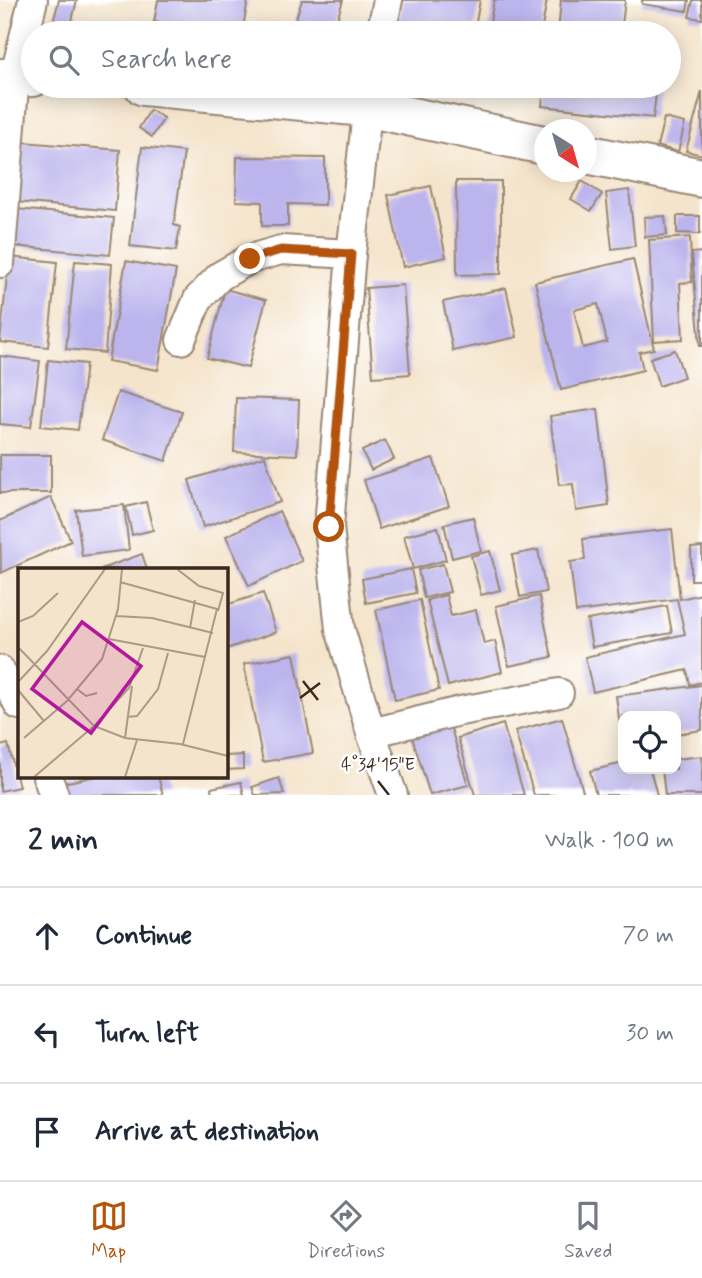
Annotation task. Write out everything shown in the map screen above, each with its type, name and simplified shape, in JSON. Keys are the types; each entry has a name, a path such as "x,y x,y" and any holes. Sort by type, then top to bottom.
{"street":[{"path":"28,21 33,0"},
{"path":"384,21 388,0"},
{"path":"0,263 16,77 21,54"},
{"path":"368,98 351,254 329,527 340,629 370,733 393,795"},
{"path":"375,98 534,142"},
{"path":"597,156 702,178"},
{"path":"181,340 198,299 220,276 250,259 281,250 351,254"},
{"path":"0,670 18,703"},
{"path":"370,733 460,711 558,693"},
{"path":"48,778 54,795"}],"building":[{"path":"59,0 77,0 72,21 53,21"},
{"path":"158,0 248,0 244,21 154,21"},
{"path":"302,0 343,0 337,21 295,21"},
{"path":"403,0 480,0 476,21 399,21"},
{"path":"494,0 547,0 543,21 490,21"},
{"path":"561,0 625,0 622,21 559,21"},
{"path":"642,0 689,0 687,11 642,4"},
{"path":"693,0 702,0 702,19 689,17"},
{"path":"702,91 702,155 686,151"},
{"path":"543,98 656,98 653,118 542,106"},
{"path":"150,110 164,118 152,137 139,128"},
{"path":"664,118 685,123 678,152 657,146"},
{"path":"23,142 120,150 115,211 17,202"},
{"path":"142,147 184,152 174,225 180,227 176,251 130,246"},
{"path":"237,157 325,158 325,205 288,204 288,226 262,226 262,202 236,201"},
{"path":"456,181 501,181 501,274 457,275"},
{"path":"581,182 602,194 591,211 571,199"},
{"path":"431,186 446,257 403,267 388,195"},
{"path":"629,190 635,246 612,249 606,193"},
{"path":"16,209 114,218 110,255 13,246"},
{"path":"665,216 667,235 645,237 644,217"},
{"path":"677,216 700,216 700,234 677,233"},
{"path":"690,237 692,282 680,283 683,339 654,341 649,240"},
{"path":"702,252 702,346 700,346 692,253"},
{"path":"9,257 57,262 48,347 0,342"},
{"path":"633,259 654,349 639,352 643,370 561,390 535,282","holes":["598,304 607,342 583,348 574,310"]},
{"path":"75,261 112,264 105,353 66,349"},
{"path":"126,261 176,270 158,370 108,361"},
{"path":"403,285 410,374 373,377 366,288"},
{"path":"506,288 517,337 453,351 443,302"},
{"path":"225,289 266,300 248,368 207,358"},
{"path":"675,350 684,377 659,386 650,358"},
{"path":"0,356 40,361 31,427 0,424"},
{"path":"48,360 86,364 78,430 41,426"},
{"path":"118,392 182,412 166,461 102,440"},
{"path":"236,398 299,400 297,455 234,452"},
{"path":"598,409 609,506 576,511 573,484 559,485 550,416"},
{"path":"385,440 394,459 371,470 362,451"},
{"path":"0,455 51,455 51,493 0,493"},
{"path":"265,456 280,502 203,527 189,480"},
{"path":"433,458 449,506 379,529 364,480"},
{"path":"51,497 71,541 1,573 0,521"},
{"path":"146,502 153,530 132,535 126,507"},
{"path":"124,505 129,550 82,556 76,510"},
{"path":"279,511 302,561 249,586 226,536"},
{"path":"473,517 481,551 452,558 444,524"},
{"path":"438,527 446,560 413,569 404,536"},
{"path":"672,529 680,599 702,594 702,682 690,685 687,670 593,692 585,657 685,634 677,599 576,612 570,562 585,560 583,539"},
{"path":"702,547 702,580 691,580 691,548"},
{"path":"538,550 546,592 520,597 512,555"},
{"path":"490,551 500,590 481,595 471,556"},
{"path":"142,554 147,568 104,568"},
{"path":"443,564 450,592 424,598 418,570"},
{"path":"411,569 416,593 366,603 362,579"},
{"path":"263,593 276,632 228,648 228,604"},
{"path":"446,595 451,616 476,610 484,644 495,641 502,672 448,686 427,600"},
{"path":"539,596 552,657 509,666 496,606"},
{"path":"420,600 439,690 395,700 376,610"},
{"path":"667,606 672,633 592,647 587,620"},
{"path":"294,654 313,753 263,762 244,664"},
{"path":"702,685 702,730 681,733 681,711 618,711 616,696"},
{"path":"447,715 468,785 430,795 409,727"},
{"path":"562,718 584,795 534,795 515,731"},
{"path":"503,724 524,795 475,795 458,738"},
{"path":"8,744 19,787 0,791 0,746"},
{"path":"243,755 243,769 228,770 228,756"},
{"path":"702,756 702,795 665,795 663,774 681,774 681,758"},
{"path":"618,764 618,774 651,774 657,795 596,795 590,771"},
{"path":"87,778 159,778 163,795 65,795 63,783"},
{"path":"279,778 284,794 255,795 252,787"},
{"path":"241,782 244,795 212,795 211,788"}],"route":[{"path":"250,259 281,250 351,254 329,527"}]}
